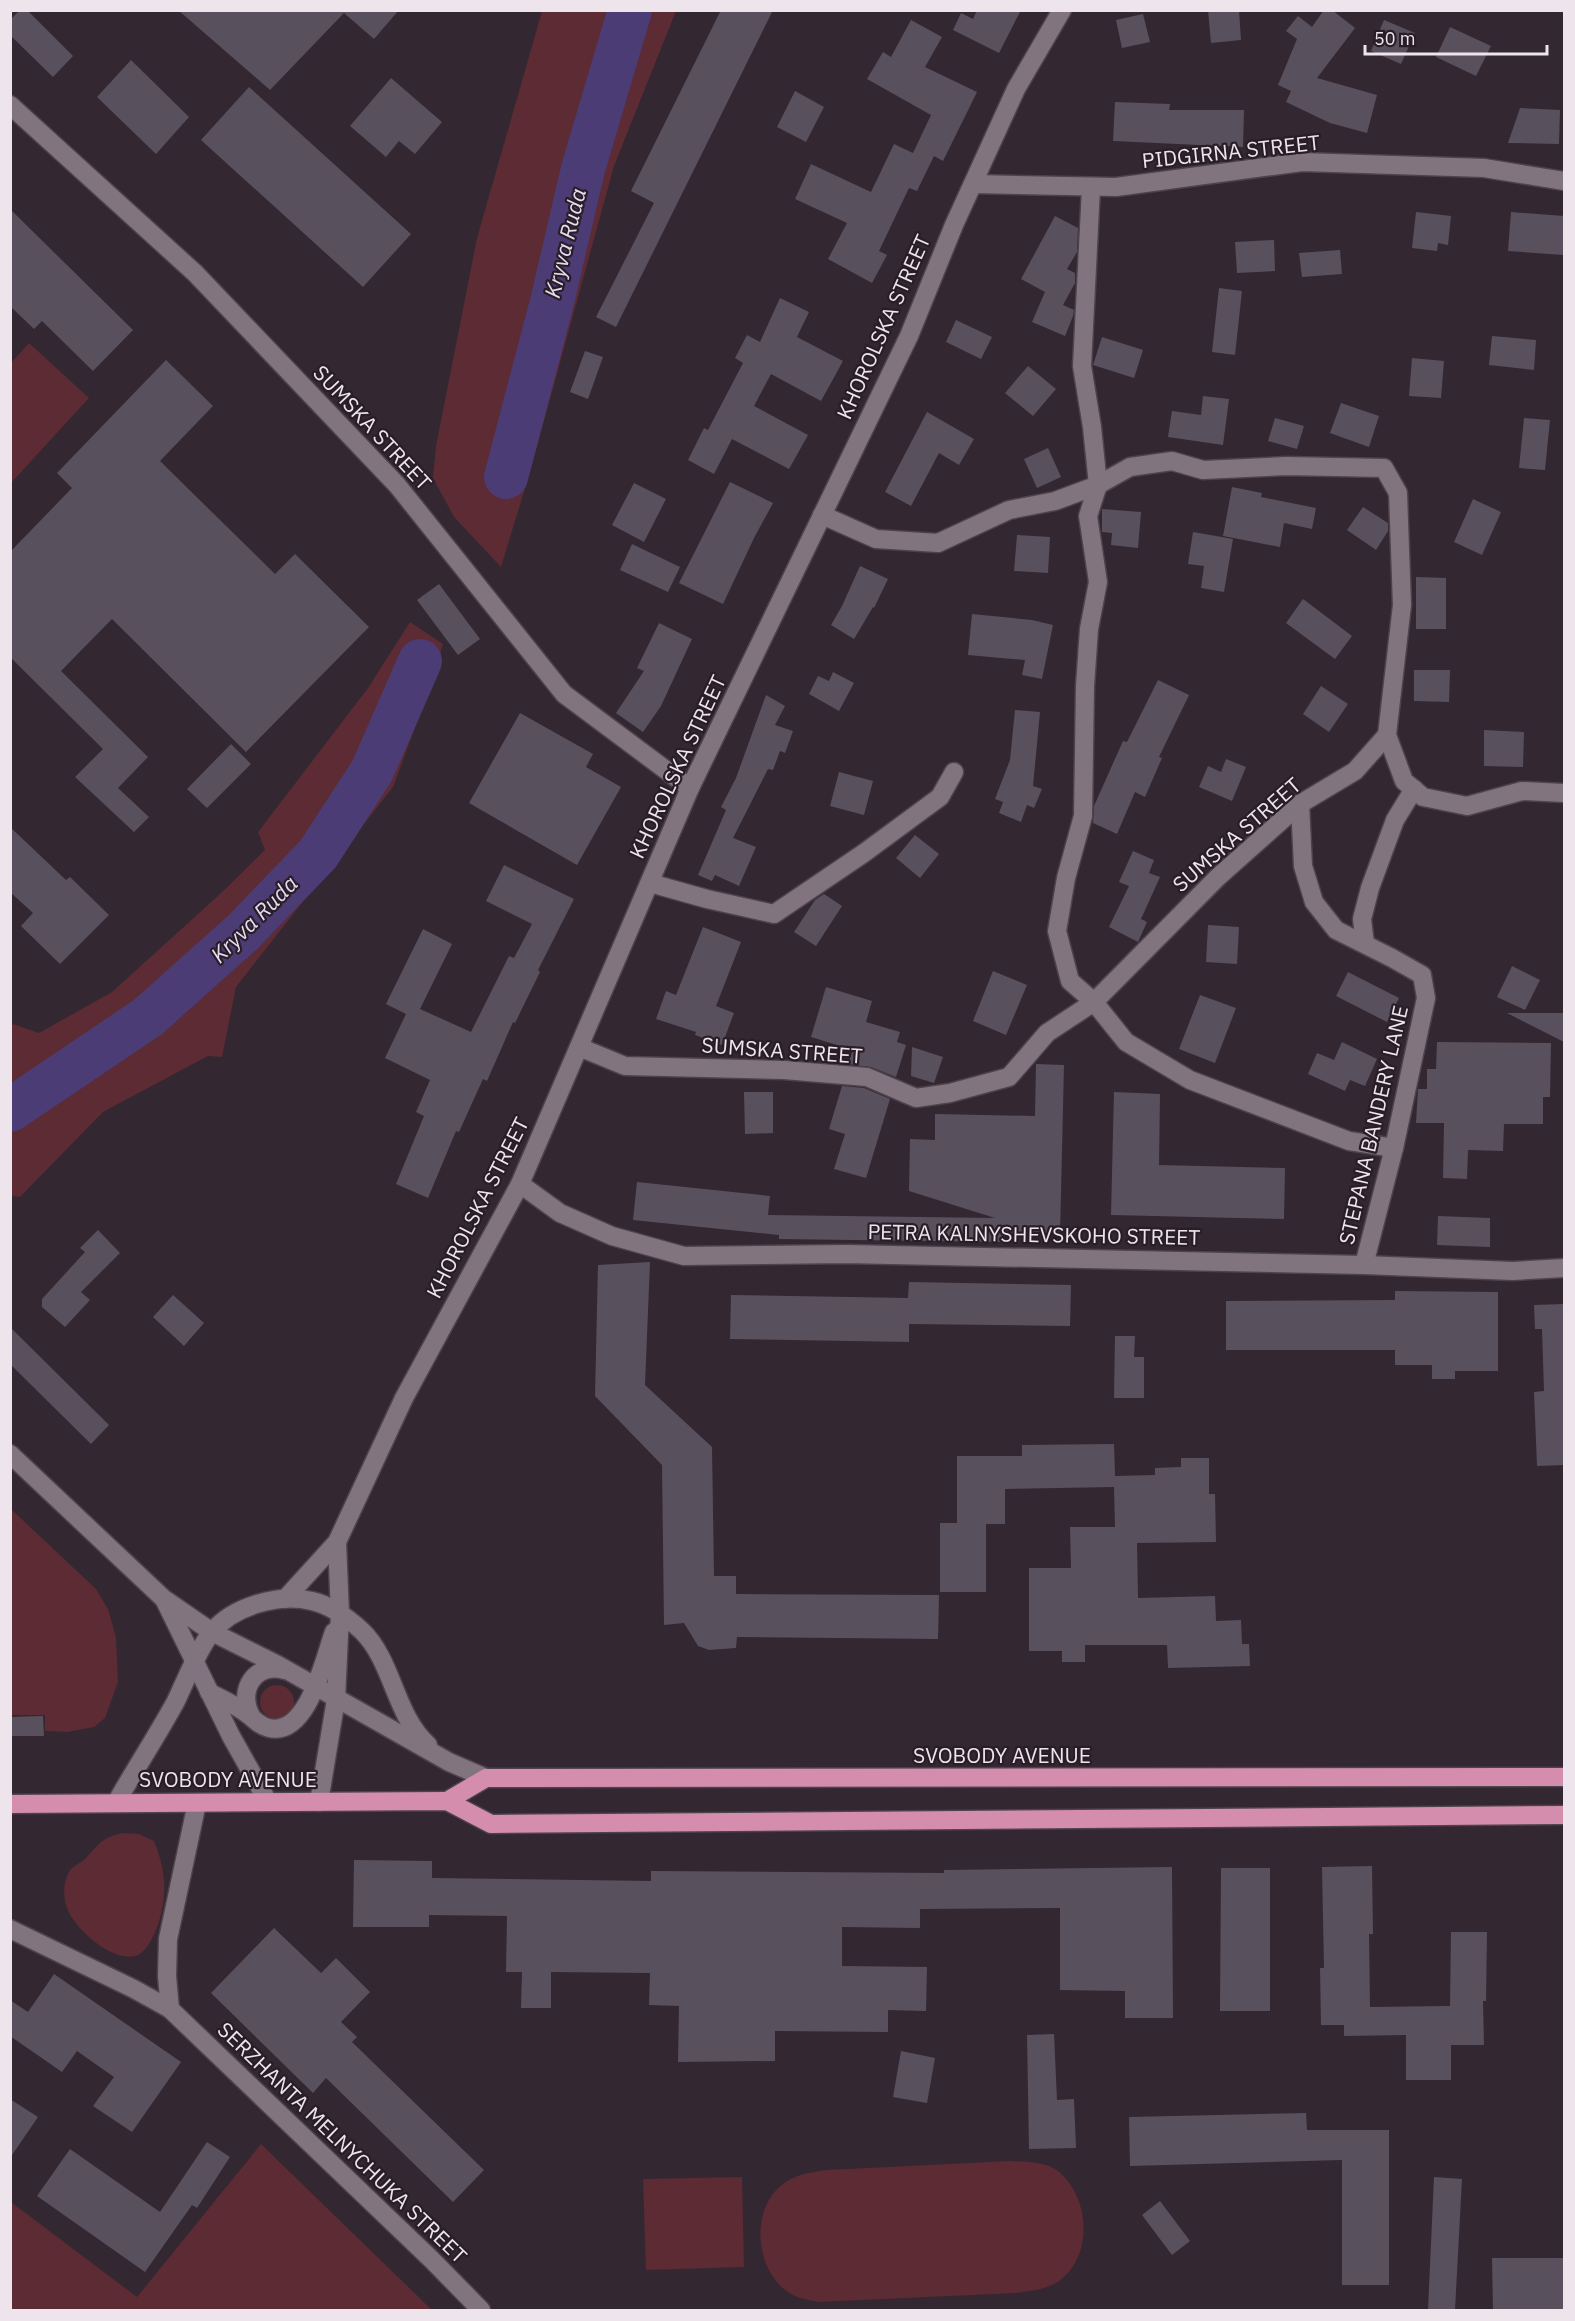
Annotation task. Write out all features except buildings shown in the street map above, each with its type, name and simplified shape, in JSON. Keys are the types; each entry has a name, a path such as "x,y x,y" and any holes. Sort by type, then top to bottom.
{"highway":[{"name":"SVOBODY AVENUE","path":"486,1778 1564,1777"},
{"path":"447,1801 486,1778"},
{"name":"SVOBODY AVENUE","path":"10,1804 447,1801 491,1824 1564,1815"}],"street":[{"name":"KHOROLSKA STREET","path":"337,1542 404,1398 520,1184 690,788 909,336 1016,89 1062,10"},
{"name":"SUMSKA STREET","path":"10,105 195,273 397,485 564,694 690,788"},
{"name":"PIDGIRNA STREET","path":"973,184 1116,187 1302,162 1484,168 1564,181"},
{"path":"1091,188 1082,366 1098,485 1088,516 1098,582 1089,628 1085,686 1083,816 1066,878 1057,931 1070,981 1094,1002 1126,1042 1190,1080 1348,1141 1394,1148"},
{"path":"822,515 876,539 938,543 1009,510 1055,501 1098,485 1130,467 1172,461 1203,470 1286,466 1384,468 1398,493 1402,605 1388,735 1404,781 1423,797 1467,806 1522,791 1564,793"},
{"name":"SUMSKA STREET","path":"579,1047 625,1066 784,1070 867,1077 916,1098 950,1093 1009,1077 1047,1033 1094,1002 1218,878 1300,804 1355,771 1388,735"},
{"path":"650,883 774,914 855,860 940,797 954,772"},
{"path":"1365,944 1362,919 1370,888 1395,820 1414,789"},
{"name":"STEPANA BANDERY LANE","path":"1300,804 1303,866 1314,902 1336,930 1422,975 1426,998 1394,1148 1364,1264"},
{"name":"PETRA KALNYSHEVSKOHO STREET","path":"520,1184 570,1218 612,1236 684,1256 846,1254 1364,1264 1513,1271 1564,1268"},
{"path":"10,1454 164,1599 212,1632 293,1673 443,1758 486,1778"},
{"path":"285,1599 337,1542"},
{"path":"319,1802 336,1699 340,1614 337,1542"},
{"path":"164,1599 196,1661 209,1692 268,1802"},
{"path":"116,1803 140,1758 175,1703 212,1632 238,1611 255,1604 285,1599 312,1601 340,1614 364,1632 381,1659 418,1736 443,1758"},
{"path":"209,1692 251,1716 259,1724 276,1729 292,1724 303,1711 315,1686 340,1614"},
{"path":"251,1716 245,1703 249,1683 259,1673 273,1668 293,1673 305,1690 306,1700 303,1711"},
{"path":"170,2009 167,1976 168,1939 197,1803"},
{"name":"SERZHANTA MELNYCHUKA STREET","path":"10,1929 170,2009 482,2310"}],"shaded area":[{"path":"542,11 676,11 614,166 530,472 501,567 454,517 433,478 436,446 477,238"},
{"path":"29,343 89,398 11,483 11,363"},
{"path":"410,622 443,644 432,682 393,787 236,987 222,1057 208,1056 103,1112 20,1197 11,1196 11,1025 39,1033 112,992 265,850 258,832 368,688"},
{"path":"10,1508 96,1589 108,1609 116,1637 118,1682 105,1718 94,1727 68,1732 45,1731 45,1715 11,1715"},
{"path":"277,1685 289,1690 294,1702 289,1714 277,1719 265,1714 260,1702 265,1690"},
{"path":"122,1833 139,1834 154,1841 161,1862 164,1883 161,1914 153,1938 142,1953 129,1957 107,1950 86,1935 71,1916 64,1895 70,1870 86,1858 101,1842"},
{"path":"261,2144 432,2310 11,2310 11,2202 137,2297"},
{"path":"1009,2161 1047,2165 1053,2168 1069,2182 1077,2196 1084,2228 1082,2244 1077,2259 1068,2273 1051,2285 1016,2293 818,2302 795,2296 782,2287 771,2274 764,2259 761,2226 764,2210 772,2195 793,2178 827,2170"},
{"path":"742,2177 744,2267 646,2270 643,2179"}],"waterway":[{"name":"Kryva Ruda","path":"506,477 552,302 583,169 630,10"},
{"name":"Kryva Ruda","path":"10,1110 148,1017 243,932 318,854 372,771 420,661"}]}
